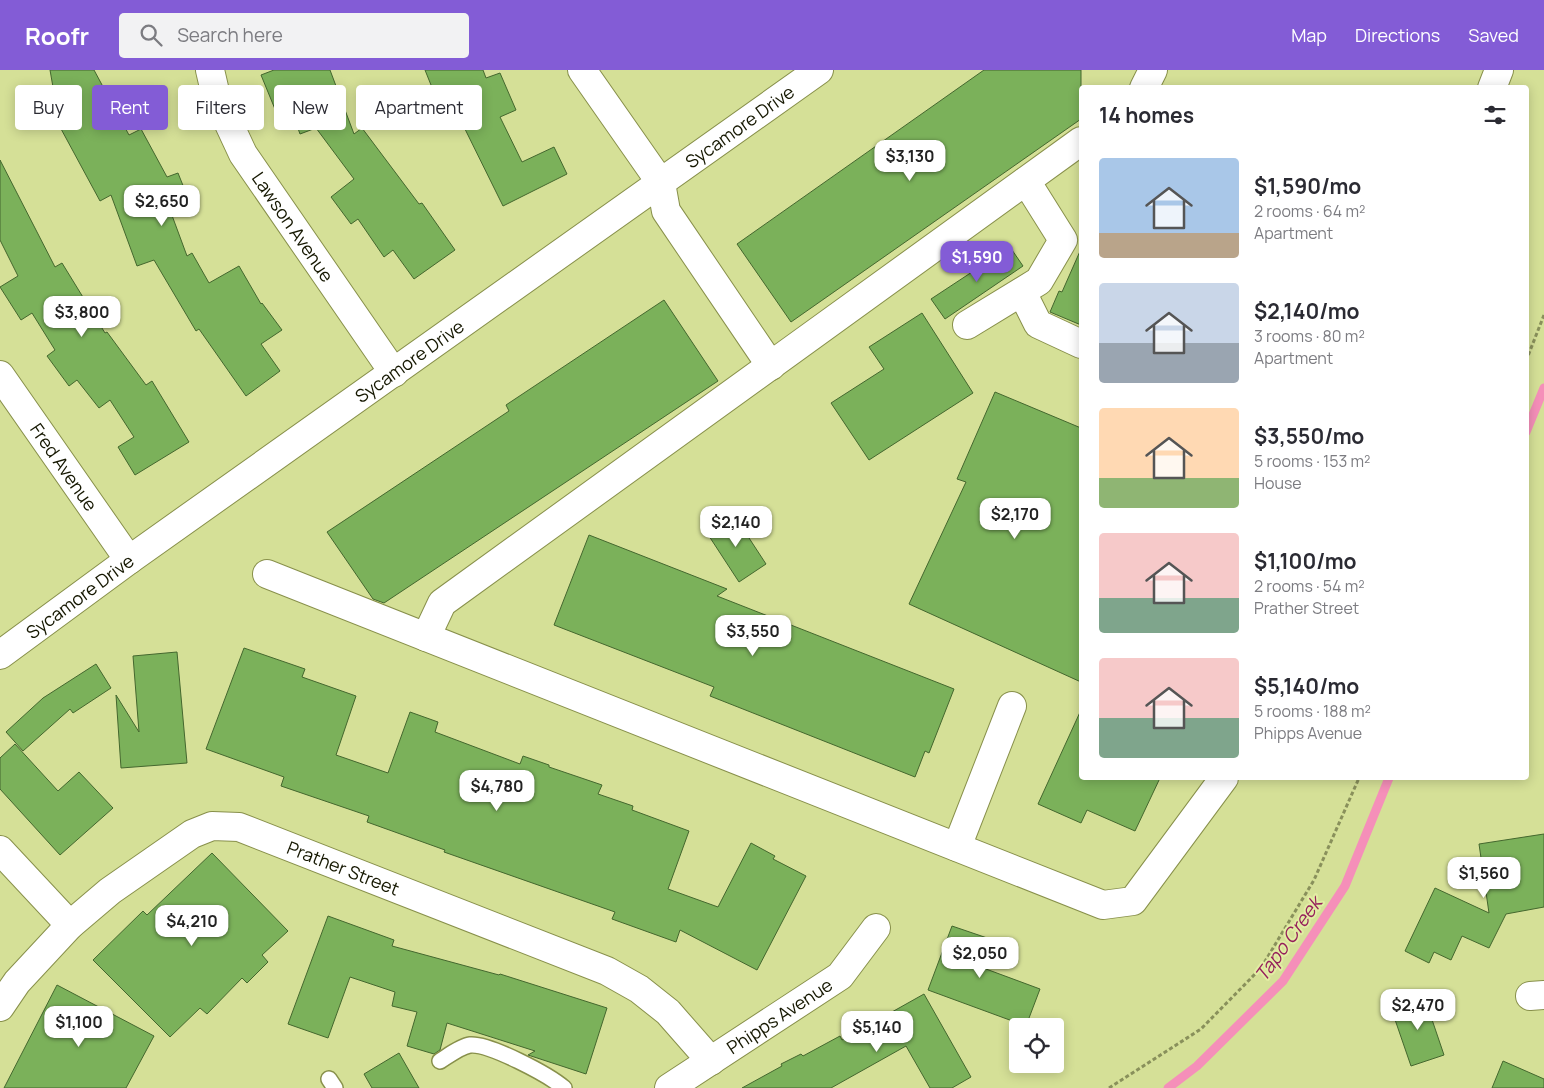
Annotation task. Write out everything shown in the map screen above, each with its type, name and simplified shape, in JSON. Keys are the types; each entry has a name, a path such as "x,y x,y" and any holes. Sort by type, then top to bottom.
{"street":[{"name":"Lawson Avenue","path":"210,70 216,96 243,154 394,373"},
{"path":"582,70 661,183 666,211 771,366"},
{"name":"Sycamore Drive","path":"0,655 129,560 819,70"},
{"path":"1146,85 1153,70"},
{"path":"1493,85 1499,70"},
{"path":"426,637 442,603 1079,142"},
{"path":"967,325 1039,281 1072,244 1026,181"},
{"path":"1022,292 1038,324 1079,343"},
{"name":"Fred Avenue","path":"0,375 129,560"},
{"path":"267,574 1103,905 1133,902 1223,780"},
{"path":"957,847 1012,706"},
{"name":"Prather Street","path":"0,1007 17,982 70,925 110,891 192,834 212,826 239,827 607,971 639,989 668,1012 710,1062"},
{"path":"0,850 70,925"},
{"name":"Phipps Avenue","path":"670,1088 840,976 876,928"}],"lane":[{"path":"440,1061 468,1045 478,1045 525,1065 564,1088"}],"path":[{"path":"1529,353 1544,315"},
{"path":"1110,1088 1201,1029 1261,968 1314,880 1358,780"}],"building":[{"path":"50,70 94,70 102,85 92,85 92,130 126,130 129,135 142,130 167,177 178,173 190,203 170,210 187,256 192,253 209,283 239,266 261,304 282,330 261,344 280,371 246,396 199,329 196,331 154,260 137,266 111,195 100,201 62,130 82,130 82,85 53,85"},
{"path":"274,70 330,70 336,85 274,85 274,107 261,75"},
{"path":"425,70 483,70 486,78 500,73 516,110 500,117 522,162 554,147 567,174 503,206 465,130 482,130 482,85 431,85"},
{"path":"984,70 1081,70 1079,120 791,322 737,244"},
{"path":"346,113 354,134 359,130 364,130 419,204 422,203 455,250 414,279 393,250 384,257 358,219 351,224 331,197 354,179 317,130 346,130"},
{"path":"299,130 311,130 300,134"},
{"path":"0,160 55,267 62,263 105,333 107,332 146,385 152,381 189,442 135,475 118,447 134,437 110,400 99,408 77,380 69,386 47,356 55,350 32,313 21,320 0,287 18,276 0,240"},
{"path":"1010,247 1023,266 945,319 931,299"},
{"path":"1079,254 1079,324 1050,312 1059,291 1062,292"},
{"path":"664,300 718,381 384,603 373,599 327,532 509,411 506,405"},
{"path":"922,313 973,393 869,460 831,403 884,369 869,347"},
{"path":"995,392 1079,427 1079,681 909,604 966,482 957,479"},
{"path":"734,515 766,564 739,582 707,533"},
{"path":"589,535 727,589 717,596 954,689 929,753 925,751 915,777 710,696 714,687 554,625"},
{"path":"244,648 305,669 302,677 356,696 336,755 388,773 410,712 438,722 435,732 520,764 523,756 602,785 598,794 633,806 632,810 689,831 668,889 718,907 751,843 775,856 773,859 806,876 757,970 680,930 676,942 612,919 615,912 444,852 445,850 367,822 369,816 281,786 284,777 206,749"},
{"path":"177,652 187,763 121,768 116,695 139,732 133,656"},
{"path":"96,664 111,688 73,713 70,709 23,751 6,732 43,698"},
{"path":"1079,714 1079,780 1159,780 1135,831 1087,810 1081,823 1038,804"},
{"path":"15,744 58,791 79,772 113,808 60,855 0,789 0,758"},
{"path":"1544,834 1544,907 1506,914 1489,948 1462,936 1451,960 1434,952 1429,963 1405,951 1435,888 1489,913 1479,844"},
{"path":"212,853 288,931 262,955 268,962 247,983 242,978 207,1014 200,1008 170,1037 93,960 143,911 147,915"},
{"path":"328,916 394,940 392,946 500,974 607,1008 586,1074 528,1055 535,1051 447,1023 440,1050 434,1054 407,1046 417,1012 392,1006 395,992 350,977 328,1038 288,1024"},
{"path":"952,926 996,941 986,969 1040,989 1029,1018 1009,1018 1009,1020 928,990"},
{"path":"57,985 154,1036 126,1088 4,1088"},
{"path":"924,994 971,1077 952,1088 930,1088 906,1046 831,1088 742,1088 782,1066 781,1064 801,1054 803,1056 840,1036 842,1040"},
{"path":"1424,996 1444,1055 1411,1066 1391,1008"},
{"path":"399,1053 419,1088 372,1088 364,1074"},
{"path":"1503,1061 1544,1079 1544,1088 1492,1088"}],"waterway":[{"name":"Tapo Creek","path":"1529,425 1544,388"},
{"name":"Tapo Creek","path":"1168,1088 1197,1066 1283,981 1345,886 1388,780"}]}
